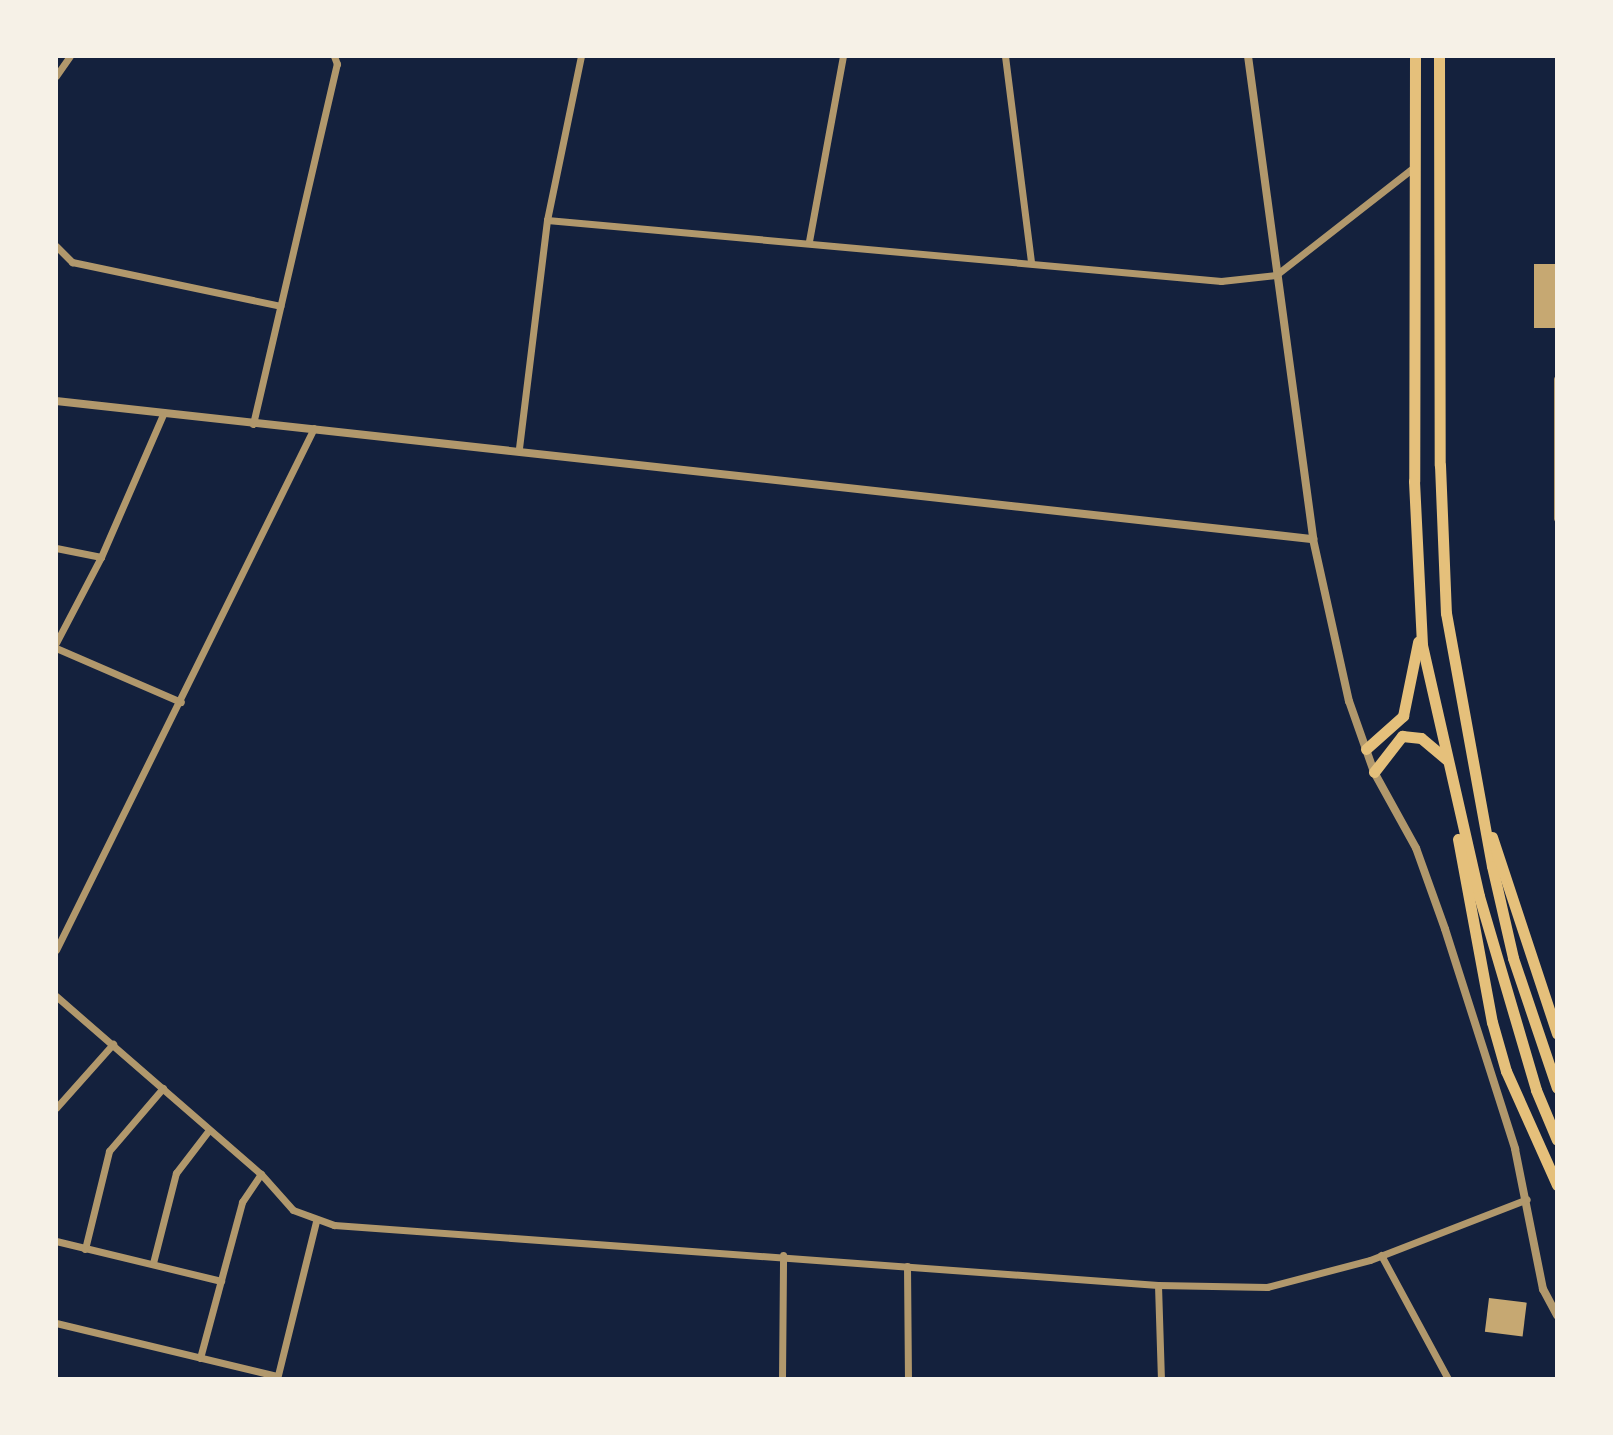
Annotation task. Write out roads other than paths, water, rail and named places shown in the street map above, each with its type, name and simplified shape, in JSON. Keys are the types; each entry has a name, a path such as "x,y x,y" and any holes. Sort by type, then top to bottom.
{"highway":[{"path":"1415,56 1415,567 1420,626 1446,759 1512,1014 1557,1140"},
{"path":"1439,56 1441,531 1446,613 1477,788 1529,1009 1557,1088"},
{"path":"1366,749 1403,716 1420,626"},
{"path":"1374,772 1402,736 1421,738 1446,759"},
{"path":"1451,778 1492,1022 1506,1071 1557,1185"},
{"path":"1477,788 1557,1034"}],"street":[{"path":"56,76 70,56"},
{"path":"253,424 337,64 334,56"},
{"path":"519,448 547,220 581,56"},
{"path":"809,241 843,56"},
{"path":"1005,56 1031,261"},
{"path":"1248,56 1313,539 1349,701 1374,772 1416,848 1528,1199 1543,1289 1557,1315"},
{"path":"547,220 1031,261 1221,281 1276,275 1413,168"},
{"path":"56,246 72,262 280,306"},
{"path":"1557,379 1557,518"},
{"path":"56,401 253,424 519,448 1313,539"},
{"path":"164,412 101,557 56,645 181,702"},
{"path":"56,950 314,428"},
{"path":"56,548 101,557"},
{"path":"56,996 261,1174 293,1210 316,1221 1158,1285 1267,1287 1312,1279 1528,1199"},
{"path":"56,1108 113,1044"},
{"path":"85,1249 109,1151 163,1088"},
{"path":"153,1263 176,1173 209,1130"},
{"path":"200,1358 242,1202 261,1174"},
{"path":"56,1323 277,1378 316,1221"},
{"path":"56,1241 221,1281"},
{"path":"782,1379 783,1255"},
{"path":"1381,1255 1448,1379"},
{"path":"907,1266 908,1379"},
{"path":"1158,1285 1161,1379"}]}
